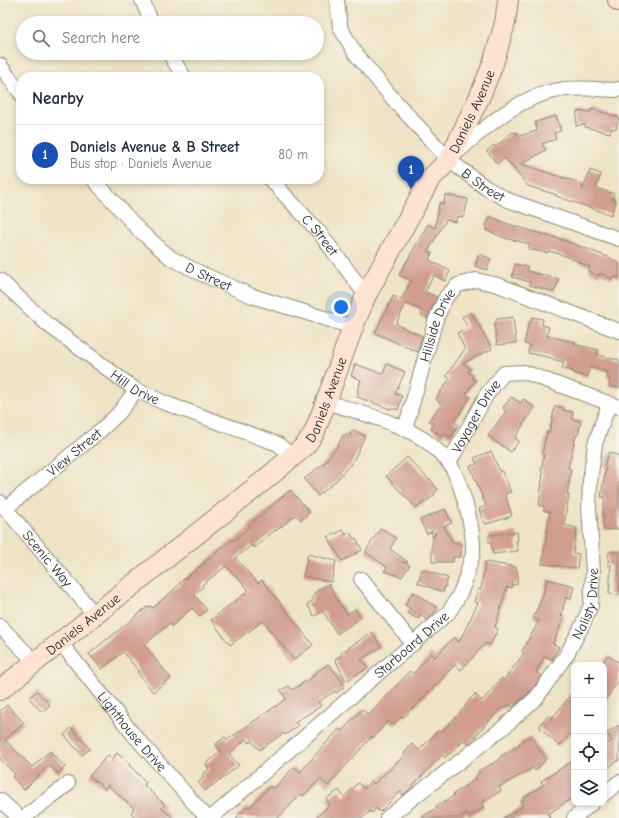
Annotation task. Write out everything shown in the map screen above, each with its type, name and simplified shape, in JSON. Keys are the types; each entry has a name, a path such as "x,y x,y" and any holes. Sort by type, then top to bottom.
{"street":[{"path":"142,0 149,16"},
{"name":"B Street","path":"337,0 340,27 355,53 394,100 449,160 486,188 508,200 619,239"},
{"name":"Daniels Avenue","path":"0,690 305,446 314,433 366,295 430,179 449,160 480,96 493,64 505,23 508,0"},
{"path":"173,60 181,72"},
{"path":"0,65 16,87"},
{"path":"449,160 512,108 540,95 560,90 619,89"},
{"name":"D Street","path":"98,184 139,230 171,258 200,273 252,296 353,327"},
{"name":"C Street","path":"275,184 319,232 366,295"},
{"name":"Hill Drive","path":"0,280 47,324 136,390 165,403 278,444 292,456"},
{"name":"Hillside Drive","path":"405,429 436,318 446,297 458,285 476,280 498,285 619,331"},
{"name":"Voyager Drive","path":"449,463 487,394 504,373 524,372 614,405"},
{"name":"View Street","path":"3,505 101,430 119,414 136,390"},
{"path":"326,402 405,429"},
{"name":"Nalisty Drive","path":"387,818 504,727 537,697 567,654 591,605 593,572 589,507 590,482 595,444 614,405"},
{"name":"Starboard Drive","path":"211,818 448,613 463,589 473,552 470,518 458,482 449,463 430,444 405,429"},
{"name":"Scenic Way","path":"3,505 95,615"},
{"path":"361,579 413,644"},
{"path":"0,626 35,662"},
{"name":"Lighthouse Drive","path":"60,642 134,734 207,818"},
{"path":"607,792 619,782"},
{"path":"23,818 68,784"},
{"path":"0,800 20,818"},
{"path":"574,818 588,806"}],"building":[{"path":"591,109 619,117 616,129 612,128 610,133 585,127 585,124 576,126 577,111 591,112"},
{"path":"556,116 561,131 554,133 556,139 542,144 546,150 521,164 580,183 583,190 583,183 585,184 590,170 601,174 596,188 614,194 612,199 616,201 611,215 528,186 505,158 497,164 487,151 494,145 495,147 513,132 516,132 519,136 537,131 535,122"},
{"path":"445,195 468,199 464,217 457,216 456,222 446,220 428,251 432,253 429,260 450,271 445,281 434,275 425,292 437,297 427,319 421,315 422,311 406,303 396,324 422,336 418,352 375,333 393,296 401,300 411,281 399,275 428,224 435,228 439,203 444,204"},
{"path":"490,216 508,224 566,241 608,257 619,263 619,279 614,276 612,279 600,273 599,276 588,271 590,267 563,255 549,251 548,253 528,249 530,244 505,238 486,230"},
{"path":"479,254 491,259 487,270 475,266"},
{"path":"515,264 528,267 527,271 559,279 554,292 529,285 530,282 512,277"},
{"path":"471,312 492,349 463,363 470,369 468,372 473,376 472,378 476,380 466,394 471,397 454,422 459,425 451,437 444,433 442,436 431,429 434,424 429,421 441,404 436,399 450,378 446,376 465,349 457,333 468,327 462,317"},
{"path":"513,317 516,343 497,345 494,325 497,319"},
{"path":"532,317 543,319 542,325 549,327 547,336 575,342 574,344 599,350 597,355 619,360 619,388 609,386 610,379 607,378 608,372 590,367 587,377 562,368 564,362 528,353 530,345 524,344 529,322 530,323"},
{"path":"355,364 383,374 387,364 405,372 395,394 402,396 398,410 390,409 357,397 361,380 351,376"},
{"path":"511,397 521,403 523,399 534,407 515,438 519,441 511,452 488,436 506,411 503,408"},
{"path":"555,406 564,408 563,410 573,412 572,419 581,421 568,468 571,469 567,495 569,495 564,525 577,528 573,553 579,554 577,568 542,564 550,512 544,511 544,506 539,506 543,472 541,471 544,454 542,454 547,432 549,433"},
{"path":"352,430 365,436 353,461 336,481 318,496 304,479 323,464 337,447 343,435 345,436 347,433 350,435"},
{"path":"491,451 511,492 505,494 512,516 486,524 483,521 479,509 486,506 470,466 477,464 474,458"},
{"path":"609,452 619,456 619,529 604,530 603,511 605,497 601,497 606,467 604,466"},
{"path":"407,457 429,480 430,479 438,490 434,493 435,495 416,508 386,476"},
{"path":"290,490 310,512 301,520 296,515 254,548 252,545 235,558 258,583 262,580 313,645 294,660 263,621 230,645 211,620 249,590 226,566 202,585 203,587 194,594 207,610 200,616 192,608 172,626 170,623 144,645 171,678 153,692 137,672 139,671 123,652 102,669 89,654 147,607 148,608 150,606 153,608 180,584 179,583 232,540 233,541"},
{"path":"445,509 452,523 444,526 453,543 461,543 461,557 453,557 453,562 432,562 432,543 436,532 432,538 432,531 427,534 420,520"},
{"path":"381,528 396,538 390,549 408,562 402,562 410,565 402,577 384,571 387,567 365,552"},
{"path":"343,530 346,535 350,532 354,539 356,538 362,550 342,561 328,537"},
{"path":"517,532 518,541 516,541 518,551 493,554 491,542 489,542 489,535"},
{"path":"609,552 619,552 619,595 609,594 611,565 608,565"},
{"path":"308,554 336,561 331,582 303,576"},
{"path":"485,562 516,567 516,571 518,571 517,585 512,584 512,588 507,587 495,627 498,629 490,645 486,643 461,670 455,665 414,708 413,707 403,718 401,717 394,725 388,721 373,738 372,736 328,786 320,779 303,796 301,794 278,818 236,818 247,806 249,808 270,786 273,789 294,767 300,772 339,729 342,731 362,709 369,715 410,671 413,674 431,653 435,657 454,637 459,642 478,603 474,602 478,589 481,590"},
{"path":"422,569 448,578 443,592 418,583"},
{"path":"547,579 574,586 571,599 566,597 561,616 564,617 553,644 559,647 552,660 545,656 536,672 542,676 534,687 513,707 509,704 504,709 502,707 476,735 477,736 468,744 464,740 445,758 442,755 408,791 403,795 400,792 380,812 376,808 372,813 370,811 363,818 316,818 330,805 326,799 339,790 344,797 358,783 364,789 371,781 374,784 403,757 402,756 412,744 419,750 439,730 441,732 466,706 465,705 469,702 468,701 475,694 482,701 502,678 504,680 524,653 522,651 539,621 533,618 542,598"},
{"path":"329,584 341,607 342,606 347,614 355,609 361,618 337,634 323,611 314,616 307,604 313,601 311,598 315,595 314,593 318,591 317,590"},
{"path":"413,592 437,608 427,620 421,615 418,619 407,613 410,608 405,605"},
{"path":"372,632 381,647 361,659 368,668 346,681 335,659 342,655 341,653"},
{"path":"608,655 619,663 619,680 607,698 607,662 604,662"},
{"path":"328,664 344,683 342,684 344,687 318,702 321,706 295,722 298,726 285,735 284,733 259,750 252,741 248,743 246,739 229,754 239,765 205,791 198,782 204,778 202,775 209,769 206,764 221,751 216,744 225,737 227,740 286,699 281,690 289,686 292,690 314,676 313,675"},
{"path":"37,691 50,705 42,712 29,698"},
{"path":"571,695 571,733 559,746 540,728 540,724 549,715 552,718"},
{"path":"7,705 24,723 5,740 32,767 50,751 65,767 58,774 49,765 24,790 12,777 15,774 0,759 0,711"},
{"path":"619,725 619,760 607,768 607,744 612,741 607,733"},
{"path":"71,728 90,749 82,755 64,735"},
{"path":"530,736 546,759 535,771 533,768 499,787 501,791 481,803 484,807 469,817 467,813 457,818 420,818 437,808 436,806 454,796 453,794 477,778 476,776 480,773 478,771 499,760 498,759 501,756 521,745 519,743"},
{"path":"117,753 130,764 129,765 146,782 144,785 165,805 162,808 173,818 136,818 131,813 134,809 108,785 105,789 89,776 108,755 112,759"},
{"path":"571,762 571,799 548,814 550,818 503,818 523,806 520,802 524,800 523,798 543,785 541,781"}],"place":[{"name":"Daniels Avenue & B Street","path":"411,189"}]}
